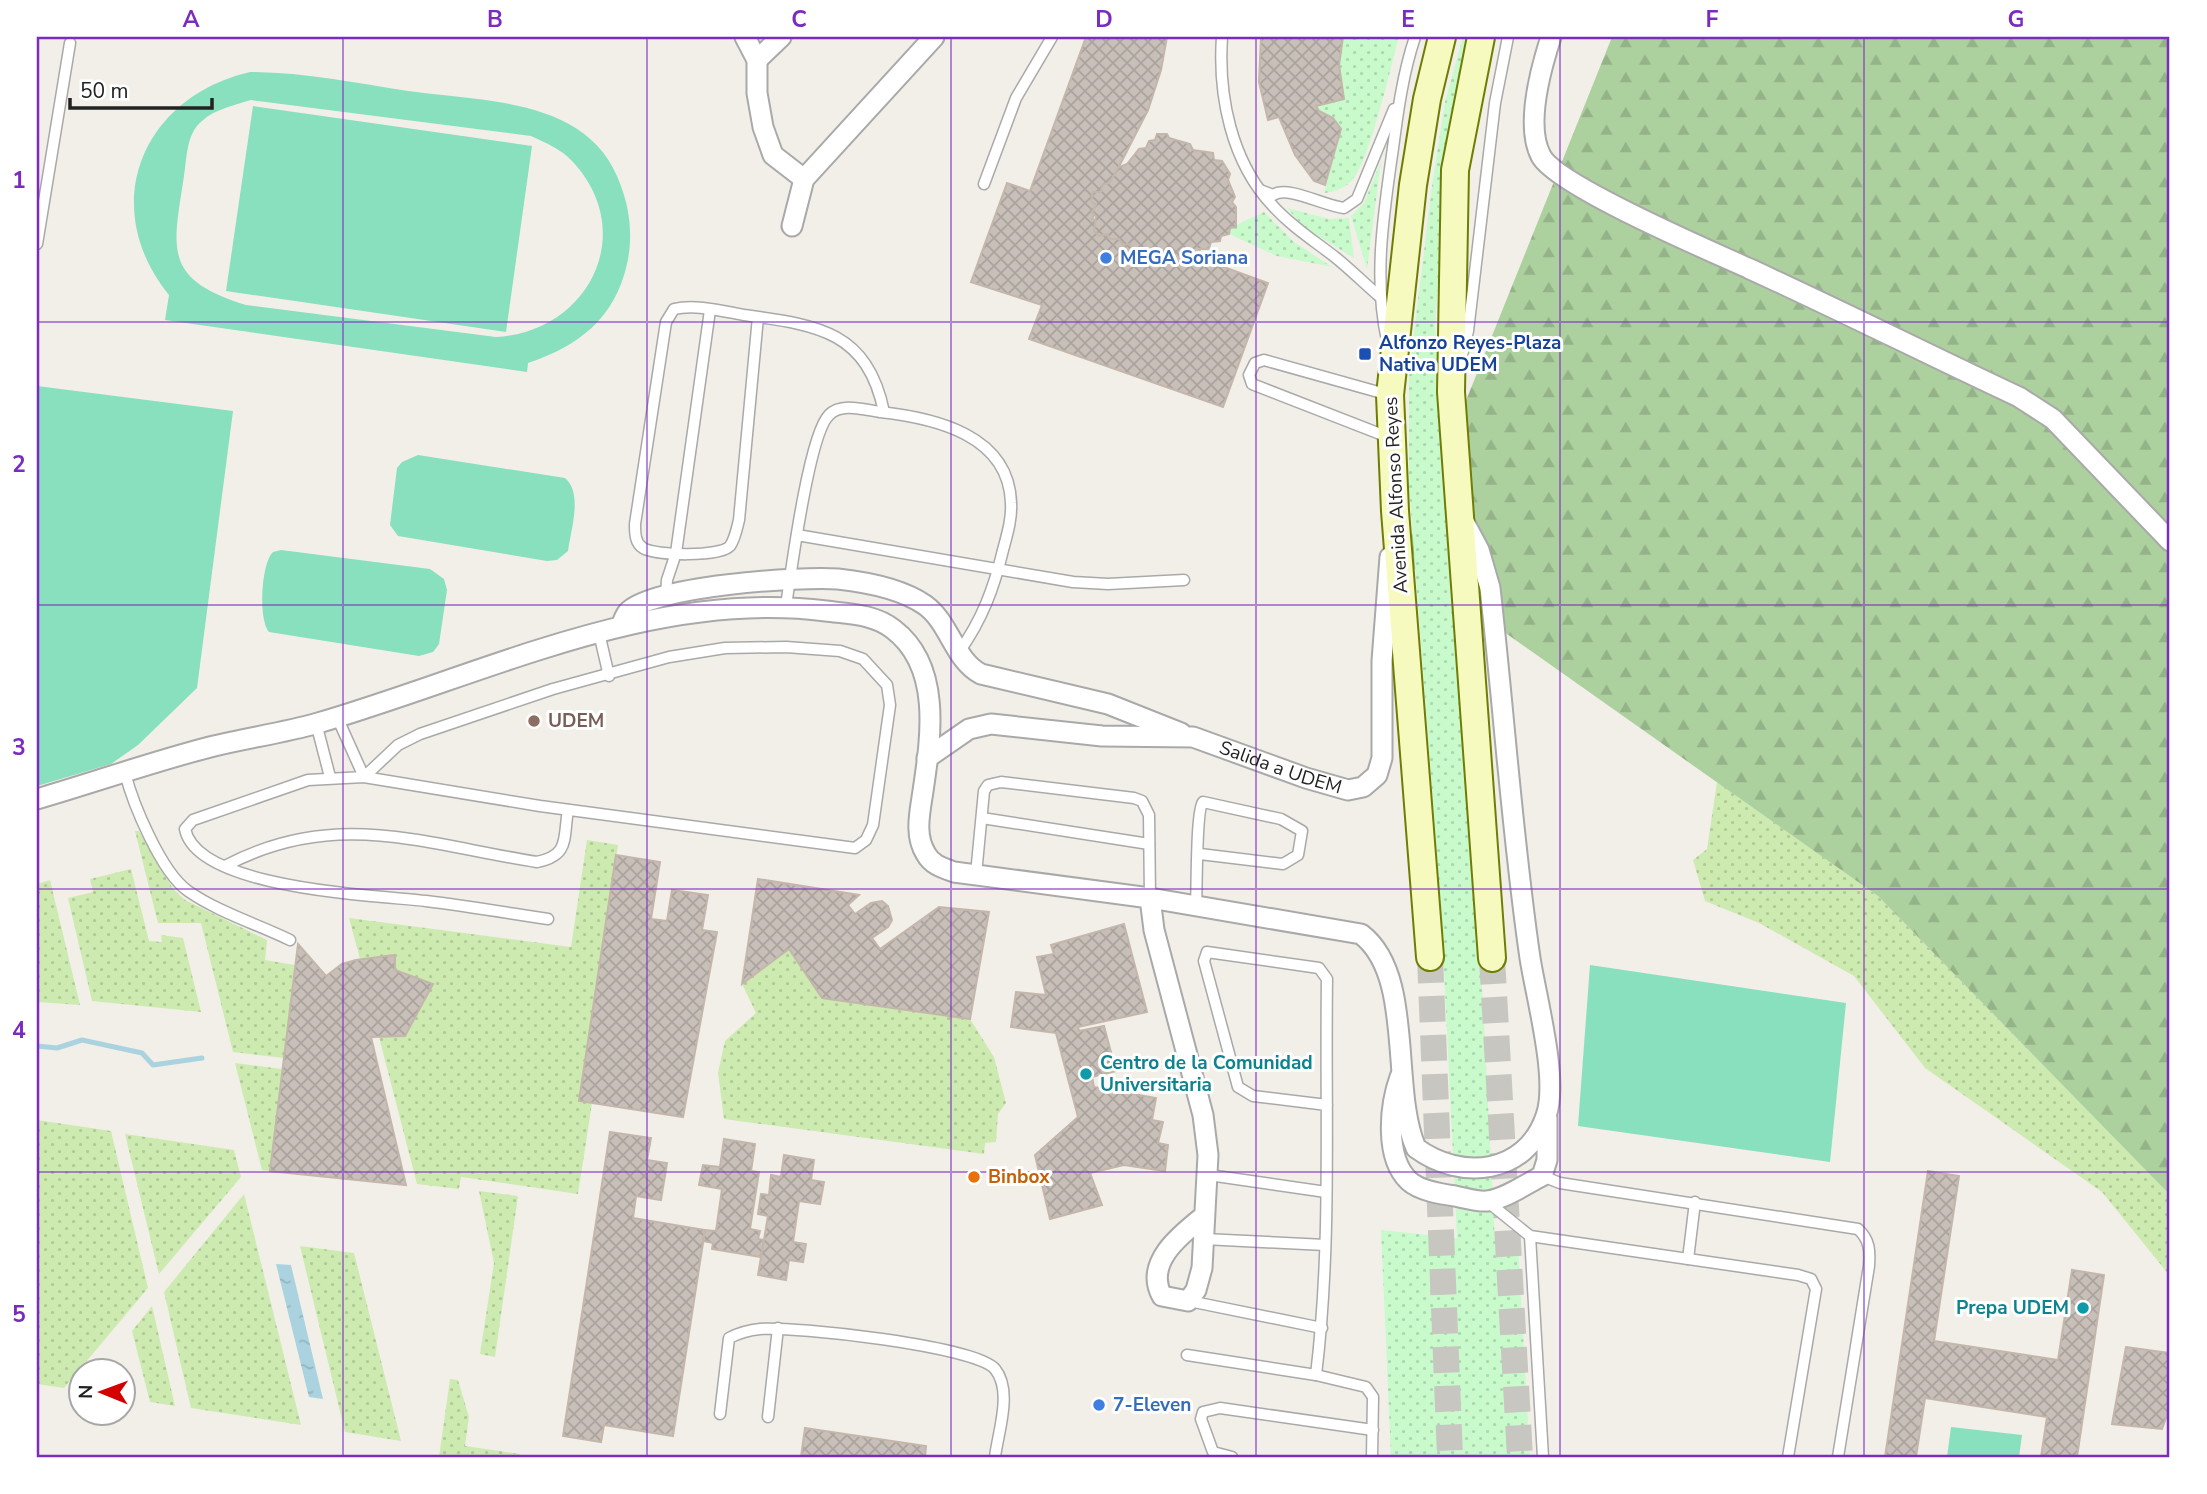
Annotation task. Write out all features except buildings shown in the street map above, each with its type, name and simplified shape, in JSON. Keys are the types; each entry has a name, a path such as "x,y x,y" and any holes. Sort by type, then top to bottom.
{"main road":[{"name":"Avenida Alfonso Reyes","path":"1430,957 1395,511 1390,395 1413,185 1427,99 1442,37"},
{"path":"1481,37 1455,170 1451,392 1492,958"}],"street":[{"path":"745,37 757,60 757,93 763,127 770,146 774,155 804,179"},
{"path":"757,60 781,37"},
{"path":"792,226 804,179 934,37"},
{"path":"1550,37 1540,73 1536,108 1539,150 1554,171 1672,235 2019,397 2053,419 2170,541"},
{"name":"Salida a UDEM","path":"927,758 969,729 991,724 1102,736 1193,737 1306,778 1348,790 1369,783 1377,775 1382,758 1382,661 1395,511"},
{"path":"1402,1073 1394,1095 1393,1143 1401,1168 1410,1181 1425,1189 1487,1201 1542,1176 1547,1160 1546,1041 1521,886 1490,588 1479,550 1460,516"},
{"path":"621,626 628,611 666,595 790,579 838,579 904,595 924,604 939,618 967,667 981,674 1108,704 1193,737"},
{"path":"37,799 209,748 337,717 621,626 717,609 786,606 871,617 892,628 914,649 923,668 929,702 927,758 919,825 920,843 926,856 938,866 976,874 1196,905 1345,929 1361,934 1374,944 1391,984 1412,1140 1416,1148 1435,1162 1483,1170 1495,1168 1531,1143 1547,1115"},
{"path":"1150,898 1154,929 1203,1115 1209,1175 1200,1278 1188,1301 1162,1296 1155,1284 1155,1274 1170,1248 1204,1216"}],"lane":[{"path":"984,184 1016,98 1052,37"},
{"path":"1222,37 1220,65 1231,133 1241,159 1260,190 1294,228 1336,258 1379,296"},
{"path":"1392,364 1379,296 1384,214 1399,99 1415,37"},
{"path":"1451,392 1468,331 1492,123 1508,37"},
{"path":"37,244 70,43"},
{"path":"1260,190 1273,195 1279,191 1290,191 1327,206 1344,208 1357,199 1399,99"},
{"path":"37,162 50,164"},
{"path":"758,317 735,535 730,545 720,552 652,552 641,548 636,539 635,524 666,322 674,309 710,310 799,322 828,331 853,346 879,386 884,412"},
{"path":"666,595 667,580 676,553 710,310"},
{"path":"1390,395 1264,360 1255,363 1249,376 1252,384 1391,438"},
{"path":"786,606 797,535 814,455 828,415 843,408 884,412 945,425 981,442 1001,468 1009,487 1010,522 999,569 977,626 959,652"},
{"path":"797,535 999,569 1108,584 1184,580"},
{"path":"599,633 610,676"},
{"path":"364,777 391,751 420,734 553,689 610,676 669,657 725,648 786,647 840,651 863,659 887,685 890,705 873,825 866,840 855,848 568,810 364,777 309,780 193,820 185,829 188,842 201,855 270,882 548,919"},
{"path":"337,717 364,777"},
{"path":"316,723 330,777"},
{"path":"125,773 131,797 170,871 186,889 290,940"},
{"path":"976,874 984,791 995,783 1134,797 1146,806 1150,898"},
{"path":"1196,905 1200,854 1198,813 1203,802 1281,819 1302,831 1303,842 1298,855 1283,864 1200,854"},
{"path":"225,866 253,851 287,840 325,833 401,837 537,862 555,859 561,851 568,810"},
{"path":"982,818 1149,844"},
{"path":"1316,1375 1322,1328 1325,1245 1327,1105 1325,972 1320,968 1301,964 1207,952 1204,961 1238,1087 1253,1096 1327,1105"},
{"path":"1209,1175 1326,1192"},
{"path":"1542,1176 1560,1183 1858,1229 1865,1235 1870,1251 1869,1266 1838,1457"},
{"path":"1487,1201 1530,1236 1798,1275 1815,1284 1788,1457"},
{"path":"1688,1259 1695,1202"},
{"path":"1530,1236 1543,1457"},
{"path":"1204,1239 1325,1245"},
{"path":"1188,1301 1322,1328"},
{"path":"720,1414 729,1338 757,1329 778,1328 886,1340 983,1360 995,1369 1004,1389 995,1457"},
{"path":"768,1417 778,1328"},
{"path":"1187,1355 1356,1382 1371,1391 1372,1457"},
{"path":"1232,1457 1213,1452 1201,1419 1203,1412 1220,1408 1373,1430"}],"green space":[{"path":"1343,37 1399,37 1373,133 1360,168 1347,185 1324,193 1341,129 1316,106 1344,99 1339,65"},
{"path":"1463,37 1469,37 1449,121 1435,325 1476,867 1495,1242 1518,1245 1530,1457 1391,1457 1381,1230 1457,1238 1441,909 1409,486 1409,374 1445,102"},
{"path":"1612,37 2170,37 2170,1195 1878,896 1402,560"},
{"path":"250,72 290,74 501,102 532,109 561,120 586,135 606,157 624,195 630,224 630,244 627,264 614,300 604,315 579,338 528,363 527,372 165,320 169,295 147,261 136,226 135,192 142,160 158,130 182,105 213,85","holes":["251,100 531,136 568,157 592,189 601,218 602,247 594,274 579,298 557,317 529,331 496,337 246,305 199,284 187,272 179,258 177,223 190,139 202,121 225,108"]},
{"path":"253,106 532,146 506,332 226,291"},
{"path":"1381,161 1367,269 1351,216 1364,203"},
{"path":"1287,208 1329,219 1349,218 1354,258 1304,227"},
{"path":"1264,212 1294,242 1332,267 1277,256 1229,234 1230,228"},
{"path":"37,386 233,411 197,688 138,745 111,764 37,786"},
{"path":"418,455 565,478 575,502 568,551 557,560 547,561 398,536 390,525 397,468 402,462"},
{"path":"281,550 430,569 444,579 447,590 439,644 433,652 419,656 269,632 263,616 262,592 269,558 273,552"},
{"path":"1717,782 1878,896 2170,1195 2170,1276 2102,1192 1925,1068 1854,976 1759,923 1705,901 1693,860 1707,849"},
{"path":"135,831 139,831 173,889 185,900 267,940 265,960 295,965 284,1058 233,1052 201,923 158,923"},
{"path":"587,840 618,845 579,1101 592,1103 578,1194 461,1177 459,1189 417,1184 379,1037 405,1035 432,984 395,970 395,956 360,959 349,918 571,947"},
{"path":"131,869 149,941 162,942 161,935 183,938 201,1012 92,1001 68,898 93,892 90,879"},
{"path":"50,880 80,1005 37,1002 37,884"},
{"path":"789,949 823,998 970,1019 994,1057 1006,1103 998,1114 996,1142 985,1143 984,1154 724,1119 718,1073 725,1041 756,1013 742,984"},
{"path":"1590,965 1846,1003 1830,1162 1578,1126"},
{"path":"235,1063 282,1069 270,1171 262,1170"},
{"path":"37,1120 111,1131 148,1288 89,1358 66,1358 64,1388 37,1384"},
{"path":"125,1134 234,1150 241,1177 159,1274"},
{"path":"479,1191 518,1196 495,1357 480,1354 494,1263"},
{"path":"244,1194 301,1425 191,1408 164,1292"},
{"path":"300,1246 354,1253 401,1441 345,1432"},
{"path":"152,1306 175,1406 150,1402 132,1331"},
{"path":"450,1379 458,1380 469,1417 465,1446 520,1454 520,1457 439,1457"},
{"path":"1951,1427 2022,1435 2019,1457 1947,1457"}],"water":[{"path":"276,1264 291,1265 323,1399 309,1397"}],"waterway":[{"path":"37,1046 57,1048 82,1040 142,1053 153,1065 202,1058"}],"tunnel":[{"path":"1430,957 1450,1457"},
{"path":"1492,958 1520,1457"}],"place":[{"name":"MEGA Soriana","path":"1106,258"},
{"name":"Alfonzo Reyes-Plaza Nativa UDEM","path":"1365,354"},
{"name":"UDEM","path":"534,721"},
{"name":"Centro de la Comunidad Universitaria","path":"1086,1074"},
{"name":"Binbox","path":"974,1177"},
{"name":"Prepa UDEM","path":"2083,1308"},
{"name":"7-Eleven","path":"1099,1405"}]}
